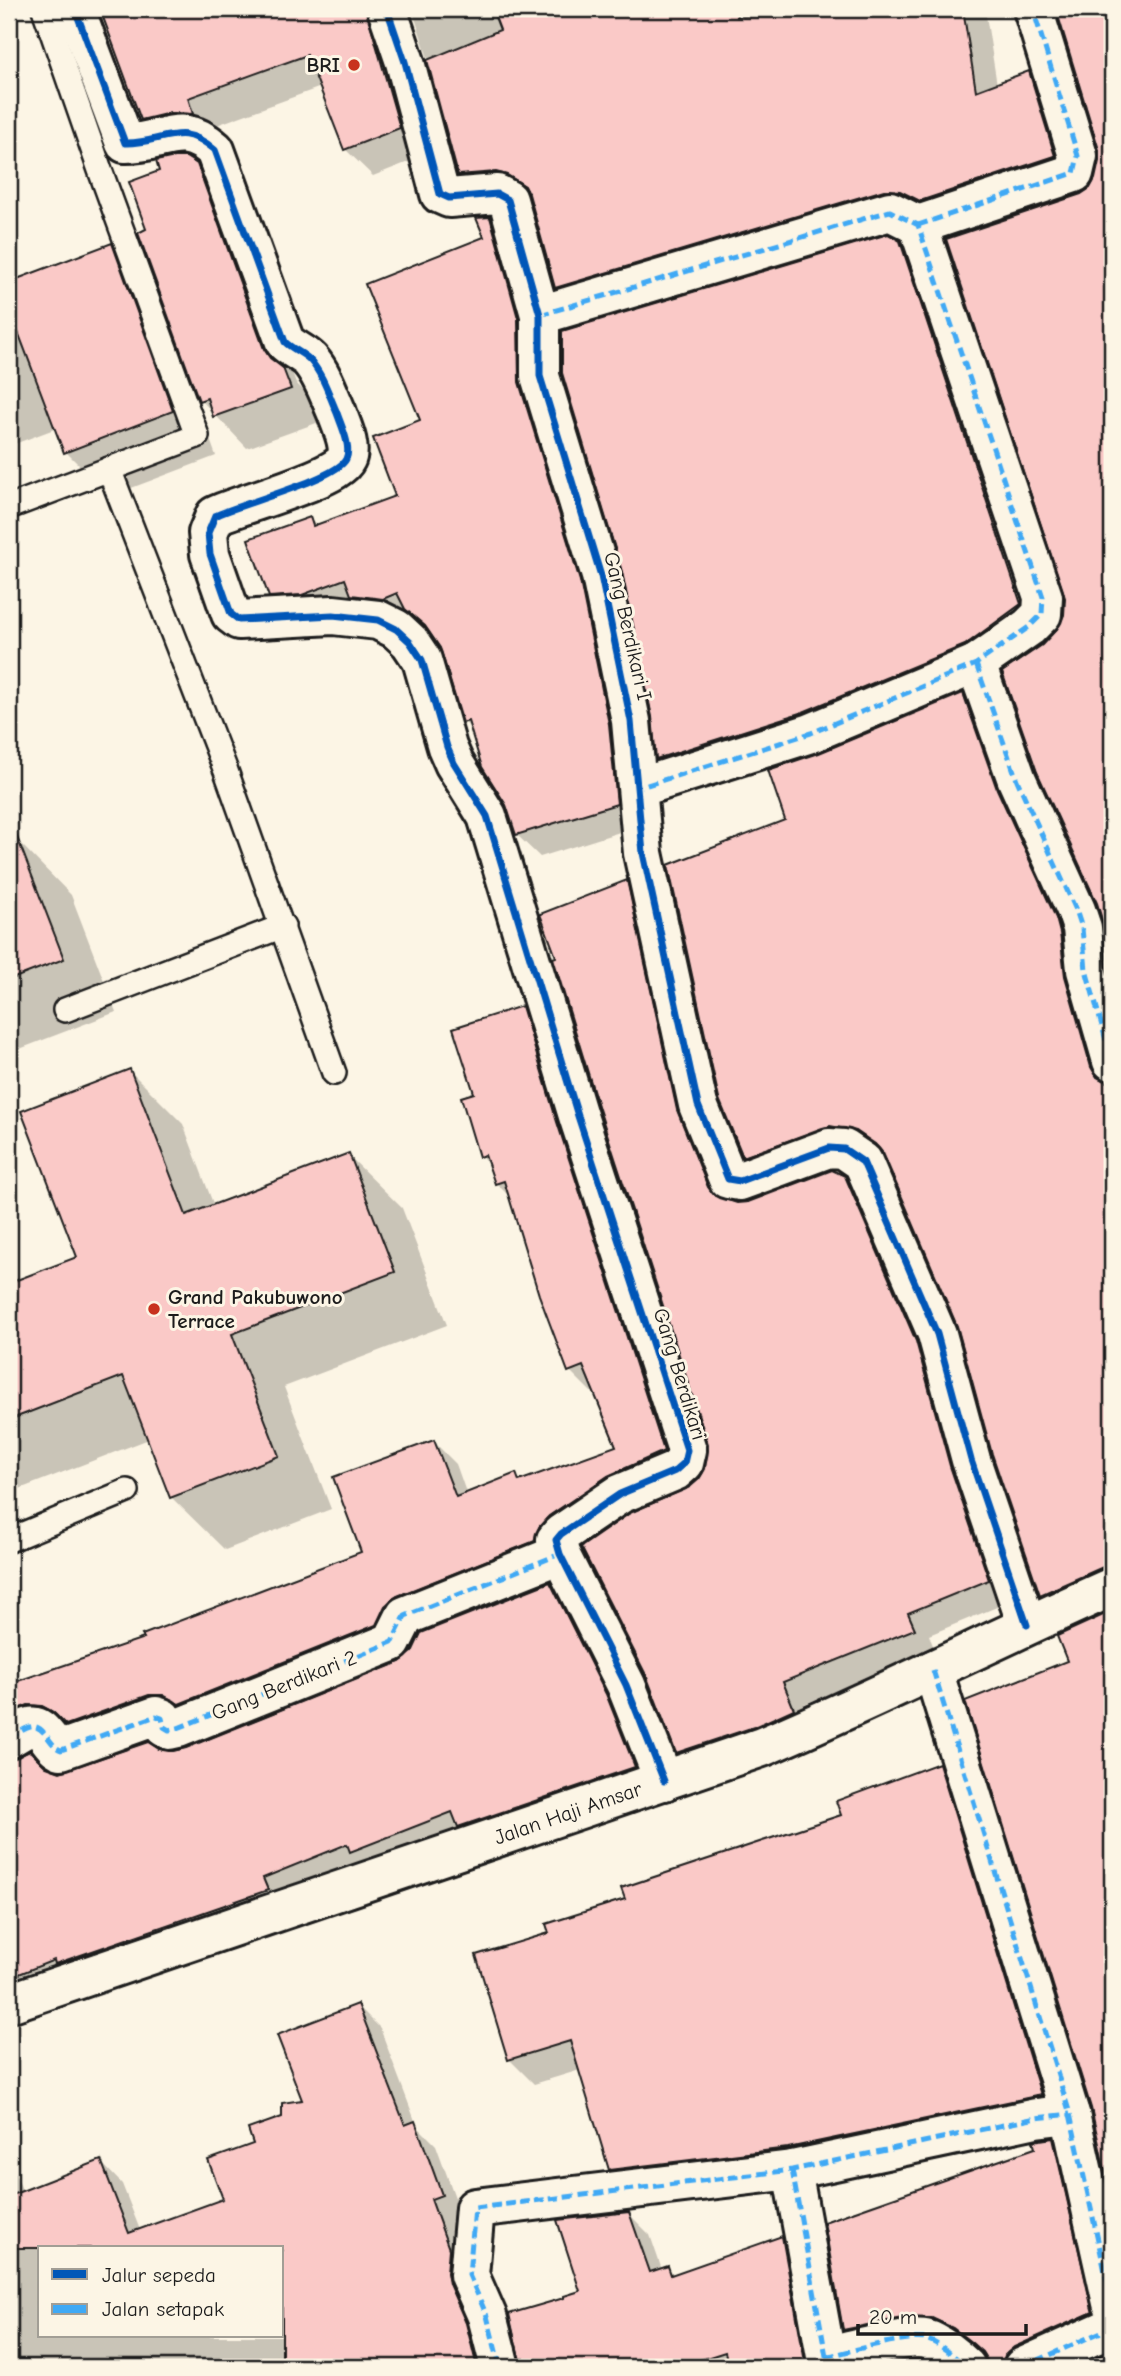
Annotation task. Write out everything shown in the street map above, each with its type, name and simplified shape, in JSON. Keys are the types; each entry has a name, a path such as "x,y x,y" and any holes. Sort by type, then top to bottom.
{"street":[{"name":"Gang Berdikari","path":"75,9 125,143 137,144 188,133 201,138 215,150 285,342 309,358 319,373 344,436 347,456 345,462 334,470 215,516 208,533 210,554 231,614 239,620 333,615 377,620 396,629 410,642 422,660 451,755 487,816 578,1116 687,1450 684,1463 676,1471 620,1494 561,1534 556,1540 560,1554"},
{"name":"Gang Berdikari I","path":"387,9 405,62 440,194 449,198 497,194 508,201 540,315 540,376 601,576 631,721 643,853 698,1105 728,1178 740,1181 829,1149 844,1149 863,1162 937,1334 971,1460 1027,1625"},
{"path":"918,225 1074,173 1078,156 1032,9"},
{"path":"540,315 890,211 918,225 1043,597 1042,614 1029,627 976,664 811,733 638,788"},
{"path":"976,664 1017,780 1076,910 1082,928 1086,970 1112,1061"},
{"path":"560,1554 626,1685 664,1781"},
{"name":"Gang Berdikari 2","path":"9,1738 35,1727 40,1729 56,1748 61,1749 156,1716 162,1718 164,1727 169,1730 178,1728 392,1642 405,1616 560,1554"},
{"name":"Jalan Haji Amsar","path":"9,2003 762,1747 835,1716 1112,1587"},
{"path":"933,1670 1070,2114 1112,2303"},
{"path":"500,2367 487,2316 469,2275 475,2208 792,2170 1036,2118 1070,2114"},
{"path":"792,2170 827,2362 898,2341 925,2339 954,2355 967,2367"},
{"path":"1024,2367 1112,2327"}],"lane":[{"path":"9,507 197,436 44,9"},
{"path":"109,469 221,758 334,1073"},
{"path":"65,1010 283,926"},
{"path":"9,1540 127,1492"}],"building":[{"path":"100,9 366,9 400,128 344,150 307,55 188,98 193,114 170,113 141,120"},
{"path":"492,9 736,9 737,17 837,9 963,9 976,91 1029,71 1055,156 920,201 900,191 884,190 555,288 525,186 496,172 458,175 427,60 500,30"},
{"path":"1056,9 1112,9 1112,982 1104,926 1097,903 1037,772 1002,672 1042,645 1057,629 1064,615 1065,598 946,239 1081,194 1090,188 1095,179 1099,150"},
{"path":"186,157 197,164 264,349 270,358 283,368 291,389 213,417 207,398 199,401 138,233 146,229 129,182 159,171 156,161"},
{"path":"490,217 518,318 519,382 580,581 609,724 617,804 516,835 506,805 482,767 468,721 463,723 440,648 425,626 405,609 397,593 383,599 351,595 345,579 302,595 269,597 248,539 310,517 313,526 395,496 373,438 420,420 365,284 484,237 476,218"},
{"path":"888,234 900,241 1021,604 965,645 803,712 656,759 652,717 622,572 562,373 562,331"},
{"path":"112,243 173,411 64,453 9,308 9,282"},
{"path":"963,693 997,789 1056,918 1065,976 1091,1067 1097,1077 1112,1082 1112,1565 1040,1595 992,1454 957,1326 883,1153 856,1131 830,1126 743,1157 719,1099 668,865 785,820 768,770 819,753"},
{"path":"12,824 64,959 9,980 9,825"},
{"path":"627,880 677,1110 708,1187 715,1196 737,1203 748,1202 832,1170 845,1176 916,1341 950,1466 989,1580 908,1613 915,1629 783,1682 794,1709 754,1727 676,1753 646,1675 581,1547 630,1513 690,1487 705,1469 708,1444 599,1109 553,958 556,957 540,914"},
{"path":"522,1006 664,1451 608,1476 549,1516 539,1527 535,1541 397,1596 385,1606 376,1625 179,1704 163,1695 149,1695 66,1725 53,1712 42,1706 28,1705 9,1713 9,1684 144,1638 142,1635 361,1552 333,1477 434,1440 456,1497 516,1473 519,1481 616,1446 583,1366 568,1372 539,1295 504,1181 495,1184 485,1155 479,1157 461,1097 474,1093 453,1028"},
{"name":"Grand Pakubuwono Terrace","path":"130,1069 186,1215 349,1153 395,1272 232,1334 279,1456 170,1498 123,1376 9,1420 9,1283 77,1257 21,1111"},
{"path":"550,1582 606,1694 635,1767 458,1827 452,1812 350,1852 347,1844 263,1878 268,1890 55,1964 54,1960 9,1978 9,1760 30,1751 46,1767 60,1772 148,1742 159,1749 173,1751 186,1748 400,1662 412,1652 421,1633"},
{"path":"1112,1611 1112,2203 1091,2108 965,1701 1067,1661 1057,1636"},
{"path":"939,1763 1041,2095 788,2148 609,2170 570,2041 508,2060 476,1955 549,1933 546,1924 625,1899 621,1888 841,1815 836,1801"},
{"path":"358,2004 405,2125 415,2121 442,2195 431,2199 449,2249 449,2284 466,2323 477,2367 282,2367 284,2246 9,2248 9,2196 101,2160 129,2233 223,2199 208,2160 253,2144 248,2129 282,2117 282,2103 302,2100 277,2035"},
{"path":"1053,2138 1093,2312 1014,2347 1005,2355 1002,2367 987,2367 987,2360 982,2352 972,2343 953,2328 932,2318 902,2318 843,2330 824,2222 1035,2148 1033,2141"},
{"path":"629,2212 650,2272 668,2266 671,2275 782,2236 806,2367 729,2367 725,2352 678,2367 521,2367 509,2314 580,2291 557,2220"},
{"path":"1112,2351 1112,2367 1076,2367"},
{"path":"917,2360 932,2367 876,2367 895,2363"}],"marked path":[{"path":"918,225 1074,173 1078,156 1033,9"},
{"path":"540,315 890,211 918,225 1043,597 1042,614 1029,627 976,664 811,733 638,788"},
{"path":"976,664 1017,780 1076,910 1082,928 1086,970 1112,1061"},
{"path":"9,1738 27,1728 35,1727 43,1731 61,1750 156,1716 162,1718 164,1727 169,1730 178,1728 392,1642 405,1616 560,1554"},
{"path":"933,1670 1070,2114 1112,2303"},
{"path":"500,2367 487,2316 469,2275 475,2208 792,2170 1036,2118 1070,2114"},
{"path":"792,2170 828,2367"},
{"path":"1023,2367 1112,2327"},
{"path":"826,2357 917,2338 941,2347 966,2367"}],"cycle path":[{"path":"75,9 125,143 181,134 203,141 215,150 285,342 310,360 319,372 345,436 348,454 339,467 307,483 215,516 208,533 210,554 231,614 239,620 333,615 378,620 396,629 410,642 422,660 447,747 487,816 578,1116 687,1450 684,1463 675,1471 620,1494 556,1540 560,1554 626,1685 664,1781"},
{"path":"387,9 405,62 440,194 449,198 497,194 508,200 540,315 540,376 601,576 631,721 643,853 698,1105 728,1179 740,1181 829,1148 844,1149 863,1162 937,1334 971,1460 1027,1625"}],"place":[{"name":"BRI","path":"354,65"},
{"name":"Grand Pakubuwono Terrace","path":"154,1309"}]}
